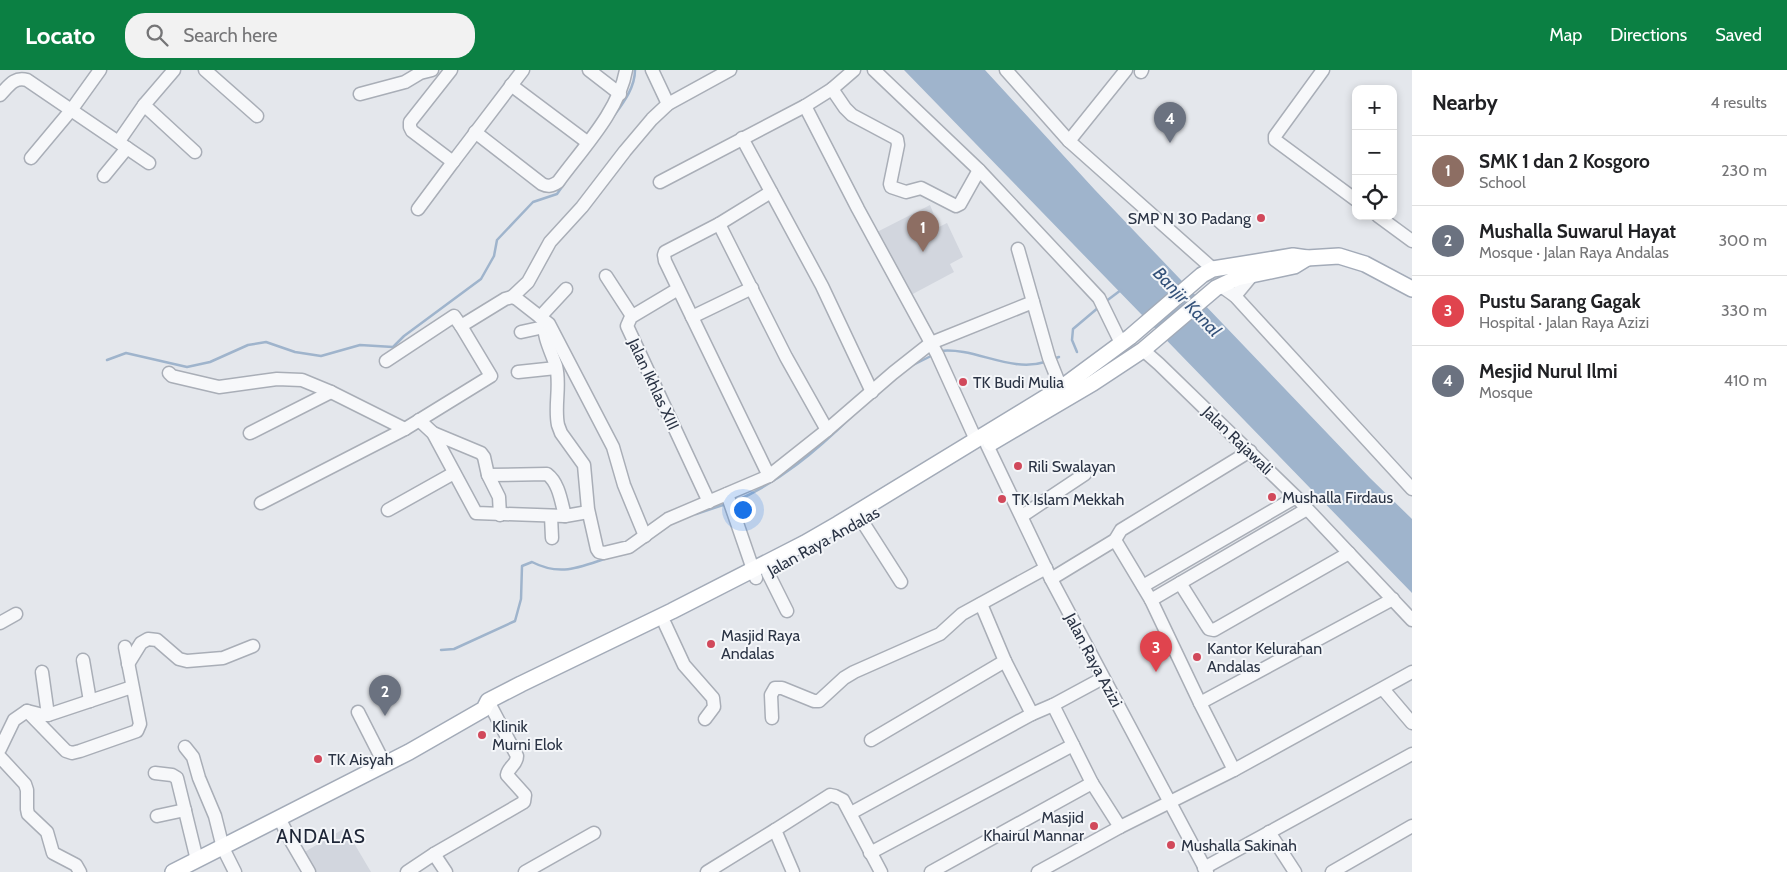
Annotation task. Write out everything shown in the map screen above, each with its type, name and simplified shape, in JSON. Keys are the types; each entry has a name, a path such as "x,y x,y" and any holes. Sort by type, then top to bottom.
{"main road":[{"path":"1207,272 1293,256 1307,258 1329,256 1348,258 1365,264 1412,289"},
{"name":"Jalan Raya Andalas","path":"1064,393 1093,383 1146,348 1218,287 1237,278 1294,266 1307,258"},
{"name":"Jalan Raya Andalas","path":"576,663 665,624 759,573 805,543 910,485 1064,393 1207,272"},
{"name":"Jalan Raya Andalas","path":"173,872 385,765 488,707 759,573 808,552 862,521 910,485"}],"street":[{"path":"31,158 72,109 100,70"},
{"path":"104,176 144,105 174,70"},
{"path":"205,70 257,116"},
{"path":"360,94 405,82 420,73 432,70"},
{"path":"451,70 409,125 412,131 453,162"},
{"path":"418,209 523,70"},
{"path":"589,70 620,94"},
{"path":"475,132 542,184 550,186 558,182 620,94 626,70"},
{"path":"652,70 668,104"},
{"path":"461,326 505,299 512,297 528,282 550,242 582,207 644,128 668,104 730,70"},
{"path":"660,182 805,106 832,89 854,70"},
{"path":"874,70 979,170 1099,298 1126,340"},
{"path":"1006,70 1070,141 1207,272"},
{"path":"1070,141 1126,70"},
{"path":"1323,70 1275,136 1275,140 1352,197"},
{"path":"0,96 15,80 24,78 149,163"},
{"path":"510,85 587,142"},
{"path":"832,89 852,115 897,139 898,145 891,187 906,192 921,188 956,206 960,204 979,170"},
{"path":"144,105 195,152"},
{"name":"Jalan Raya Azizi","path":"805,106 1022,516 1049,574 1205,870"},
{"path":"742,138 822,286 872,392"},
{"path":"769,476 678,289 664,257 664,252 719,224 771,192"},
{"path":"1383,220 1412,241"},
{"path":"719,224 786,357 827,430"},
{"path":"1018,250 1032,302 1064,393"},
{"path":"1235,296 1254,274"},
{"path":"606,276 632,316"},
{"path":"1218,287 1235,296 1412,489"},
{"path":"692,317 752,288"},
{"path":"521,332 543,322 566,289"},
{"name":"Jalan Ikhlas XIII","path":"678,289 632,316 628,323 628,331 709,502"},
{"path":"512,297 520,300 543,322 549,324 610,441 626,491 645,536"},
{"path":"543,322 556,368 557,422 561,433 584,465 588,512 597,548 601,553 607,553 629,546 664,521 709,502 729,500 769,476 827,430 893,373 934,348 1032,302"},
{"path":"261,503 405,429 491,376 454,316 386,361"},
{"name":"Jalan Rajawali","path":"1146,348 1296,497 1412,620"},
{"path":"518,372 556,368"},
{"path":"169,373 172,376 219,387 252,381 295,379 331,392 405,429"},
{"path":"250,433 331,392"},
{"path":"419,420 433,433 475,512 480,514 551,516 565,516 588,512"},
{"path":"433,433 479,451 484,457 488,475 498,496 500,515"},
{"path":"772,718 771,695 775,688 782,688 814,701 819,701 844,678 854,672 940,634 962,614 1049,574 1115,540 1121,530 1250,451"},
{"path":"388,510 454,473"},
{"path":"488,475 547,474 556,484 565,516"},
{"path":"1022,516 1085,474"},
{"path":"1143,586 1296,497"},
{"path":"729,500 759,573 787,612"},
{"path":"1151,600 1307,509"},
{"path":"551,516 552,538"},
{"path":"862,521 901,582"},
{"path":"1115,540 1151,600 1200,704 1234,770"},
{"path":"1215,544 1224,558"},
{"path":"1180,583 1209,629 1214,630 1349,553"},
{"path":"1200,704 1393,599"},
{"path":"981,604 1005,661 1032,714"},
{"path":"0,623 16,614"},
{"path":"665,624 684,665 713,698 714,707 712,712 704,719"},
{"path":"128,664 141,643 148,639 157,640 179,659 187,661 223,658 253,646"},
{"path":"27,711 63,749 72,753 80,752 138,731 140,724 125,647"},
{"path":"83,660 90,701"},
{"path":"871,740 1005,661"},
{"path":"42,672 48,715"},
{"path":"1038,872 1120,827 1234,770 1412,672"},
{"path":"851,813 1032,714 1103,678"},
{"path":"0,749 14,720 27,711 48,715 132,687"},
{"path":"1383,689 1412,723"},
{"path":"1054,704 1092,783 1120,827"},
{"path":"408,872 434,854 523,804 525,800 524,795 507,777 507,772 516,763 517,756 488,707"},
{"path":"358,712 385,765"},
{"path":"870,853 1073,745"},
{"path":"184,747 193,757 199,778 215,816 223,848 235,872"},
{"path":"1205,870 1269,832 1412,754"},
{"path":"0,757 25,784 28,790 28,814 47,832 52,853 76,865 80,872"},
{"path":"155,773 172,775 177,778 198,860"},
{"path":"931,872 1092,783"},
{"path":"708,872 830,796 835,796 843,800 851,813 880,872"},
{"path":"157,816 185,810"},
{"path":"279,818 290,841 309,872"},
{"path":"1332,872 1412,826"},
{"path":"775,830 793,872"},
{"path":"1269,832 1295,872"},
{"path":"525,872 594,833"},
{"path":"434,854 446,872"}],"shaded area":[{"path":"930,205 939,227 947,223 963,257 950,264 954,272 909,296 877,232"},
{"path":"345,828 371,872 313,872 303,853"}],"water":[{"name":"Banjir Kanal","path":"904,70 985,70 1095,190 1370,478 1412,519 1412,593"}],"waterway":[{"path":"613,117 631,89 635,70"},
{"path":"107,360 126,353 187,367 210,362 248,345 266,342 295,352 321,356 360,345 393,347 404,336 481,279 494,256 497,240 533,202 557,194 564,184"},
{"path":"1105,302 1121,290"},
{"path":"1077,352 1072,340 1073,329 1099,307"},
{"path":"940,351 966,353 1019,364 1032,365 1045,362"},
{"path":"911,366 933,355"},
{"path":"1053,359 1059,357"},
{"path":"734,502 782,475 825,441 852,416"},
{"path":"696,514 726,504"},
{"path":"441,650 454,649 515,621 521,599 522,566 532,562 551,569 560,570 587,565 607,558"}],"place":[{"name":"Mesjid Nurul Ilmi","path":"1170,143"},
{"name":"SMP N 30 Padang","path":"1261,218"},
{"name":"SMK 1 dan 2 Kosgoro","path":"923,252"},
{"name":"TK Budi Mulia","path":"963,382"},
{"name":"Rili Swalayan","path":"1018,466"},
{"name":"Mushalla Firdaus","path":"1272,497"},
{"name":"TK Islam Mekkah","path":"1002,499"},
{"name":"Masjid Raya Andalas","path":"711,644"},
{"name":"Kantor Kelurahan Andalas","path":"1197,657"},
{"name":"Pustu Sarang Gagak","path":"1156,672"},
{"name":"Mushalla Suwarul Hayat","path":"385,716"},
{"name":"Klinik Murni Elok","path":"482,735"},
{"name":"TK Aisyah","path":"318,759"},
{"name":"Masjid Khairul Mannar","path":"1094,826"},
{"name":"Mushalla Sakinah","path":"1171,845"}],"district":[{"name":"ANDALAS","path":"321,836"}]}
